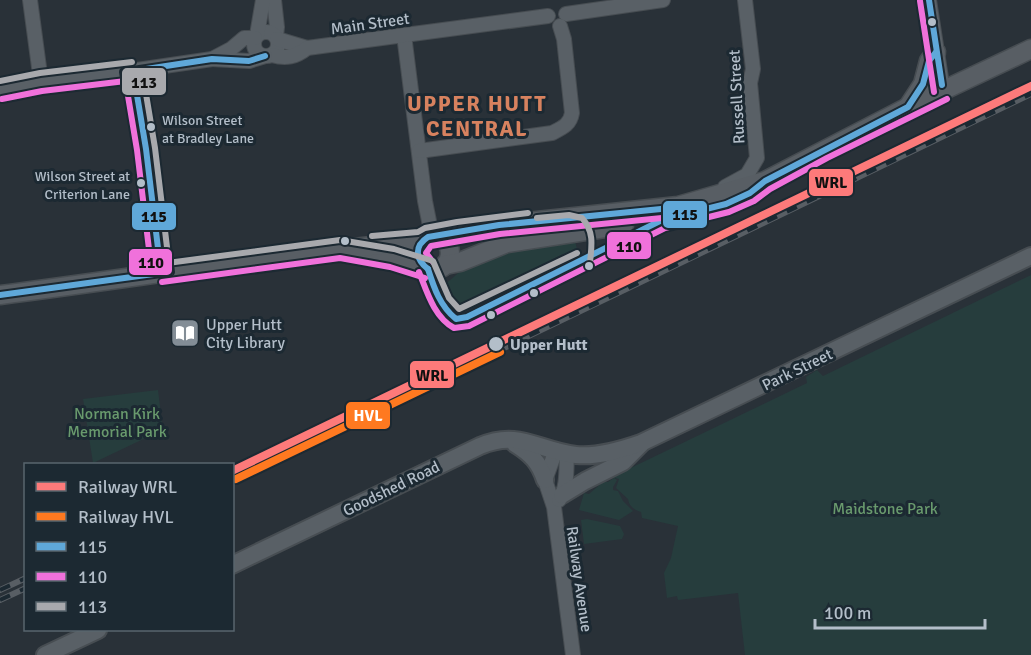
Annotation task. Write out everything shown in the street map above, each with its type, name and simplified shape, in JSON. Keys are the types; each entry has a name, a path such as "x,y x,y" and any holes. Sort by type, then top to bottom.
{"main road":[{"path":"0,295 430,238 499,225 648,211 702,200 765,181 908,107 1031,49"},
{"path":"908,107 923,84 928,61 936,52"},
{"path":"340,249 437,269 507,243 662,220 726,204 750,193 765,181"},
{"path":"425,268 419,263 417,248 430,238 442,238 450,248 446,265"}],"street":[{"path":"30,0 41,82"},
{"path":"263,0 255,50 268,55 277,50 274,0"},
{"path":"419,151 552,133 567,124 571,120 572,113 562,20 663,0"},
{"name":"Russell Street","path":"702,200 747,175 757,158 750,83 753,69 745,0"},
{"path":"929,0 943,91"},
{"name":"Main Street","path":"212,59 249,61 268,55 282,58 299,54 307,48 548,16 553,25 562,20"},
{"path":"0,90 41,82 212,59 231,49 244,38 269,32 277,38 307,48"},
{"path":"404,35 430,238"},
{"path":"134,71 161,273"},
{"name":"Park Street","path":"561,452 579,455 607,452 641,443 1031,256"},
{"path":"507,438 561,452 545,480"},
{"path":"507,438 532,455 545,480"},
{"name":"Goodshed Road","path":"234,564 480,446 507,438"},
{"path":"558,501 585,480 623,462 641,443"},
{"name":"Railway Avenue","path":"561,452 566,477 558,501 573,655"},
{"name":"Railway Avenue","path":"545,480 558,501"},
{"path":"45,655 96,631"}],"green space":[{"path":"575,241 577,249 572,259 563,254 533,269 540,275 535,277 533,275 516,283 517,286 513,288 512,285 494,294 495,297 464,311 453,308 442,287 464,268 501,251"},
{"name":"Maidstone Park","path":"1031,275 1031,655 745,655 738,593 678,600 677,596 667,598 664,573 671,558 678,526 642,518 641,512 632,507 628,499 616,488 619,479 612,477 807,383 806,377 817,370 823,376"},
{"name":"Norman Kirk Memorial Park","path":"158,390 162,423 156,433 93,463 83,399"},
{"path":"614,478 617,480 613,490 618,491 623,501 633,511 619,520 579,510 584,493 589,494 603,482"},
{"path":"587,519 620,526 624,534 622,539 584,544 581,520"}],"railway":[{"path":"234,478 1031,94"},
{"path":"0,590 24,579"},
{"path":"0,600 24,589"}],"rail line":[{"name":"WRL","path":"234,470 1031,86"},
{"name":"HVL","path":"236,479 500,352"}],"transit line":[{"name":"115","path":"929,0 942,85"},
{"name":"110","path":"920,1 934,92"},
{"name":"115","path":"428,269 435,290 446,308 456,319 467,317 662,220 726,204 750,193 765,181 908,107 923,84 929,61 936,52"},
{"name":"115","path":"133,71 212,59 249,61 265,56"},
{"name":"113","path":"0,81 40,73 132,62"},
{"name":"113","path":"142,70 155,148 170,272"},
{"name":"115","path":"133,71 146,149 161,273"},
{"name":"110","path":"124,72 137,150 152,274"},
{"name":"110","path":"2,99 42,91 134,80"},
{"name":"110","path":"419,272 432,303 441,317 454,328 469,326 665,228 729,212 754,201 770,189 827,158 947,99"},
{"name":"115","path":"428,269 418,253 420,244 428,237 499,225 661,209"},
{"name":"113","path":"372,236 418,232 425,228 457,222 528,213"},
{"name":"113","path":"537,218 569,215 582,218 590,233 592,244 590,262"},
{"name":"110","path":"433,262 426,253 431,246 500,234 662,218"},
{"name":"113","path":"160,264 340,240 394,249 433,261 449,298 459,309 577,253"},
{"name":"110","path":"162,282 340,258 390,267 425,278"},
{"name":"115","path":"0,295 161,273"}],"place":[{"name":"Wilson Street at Bradley Lane","path":"151,127"},
{"name":"Wilson Street at Criterion Lane","path":"141,183"},
{"name":"Upper Hutt City Library","path":"185,333"},
{"name":"Upper Hutt","path":"496,344"}],"district":[{"name":"UPPER HUTT CENTRAL","path":"477,116"}]}
